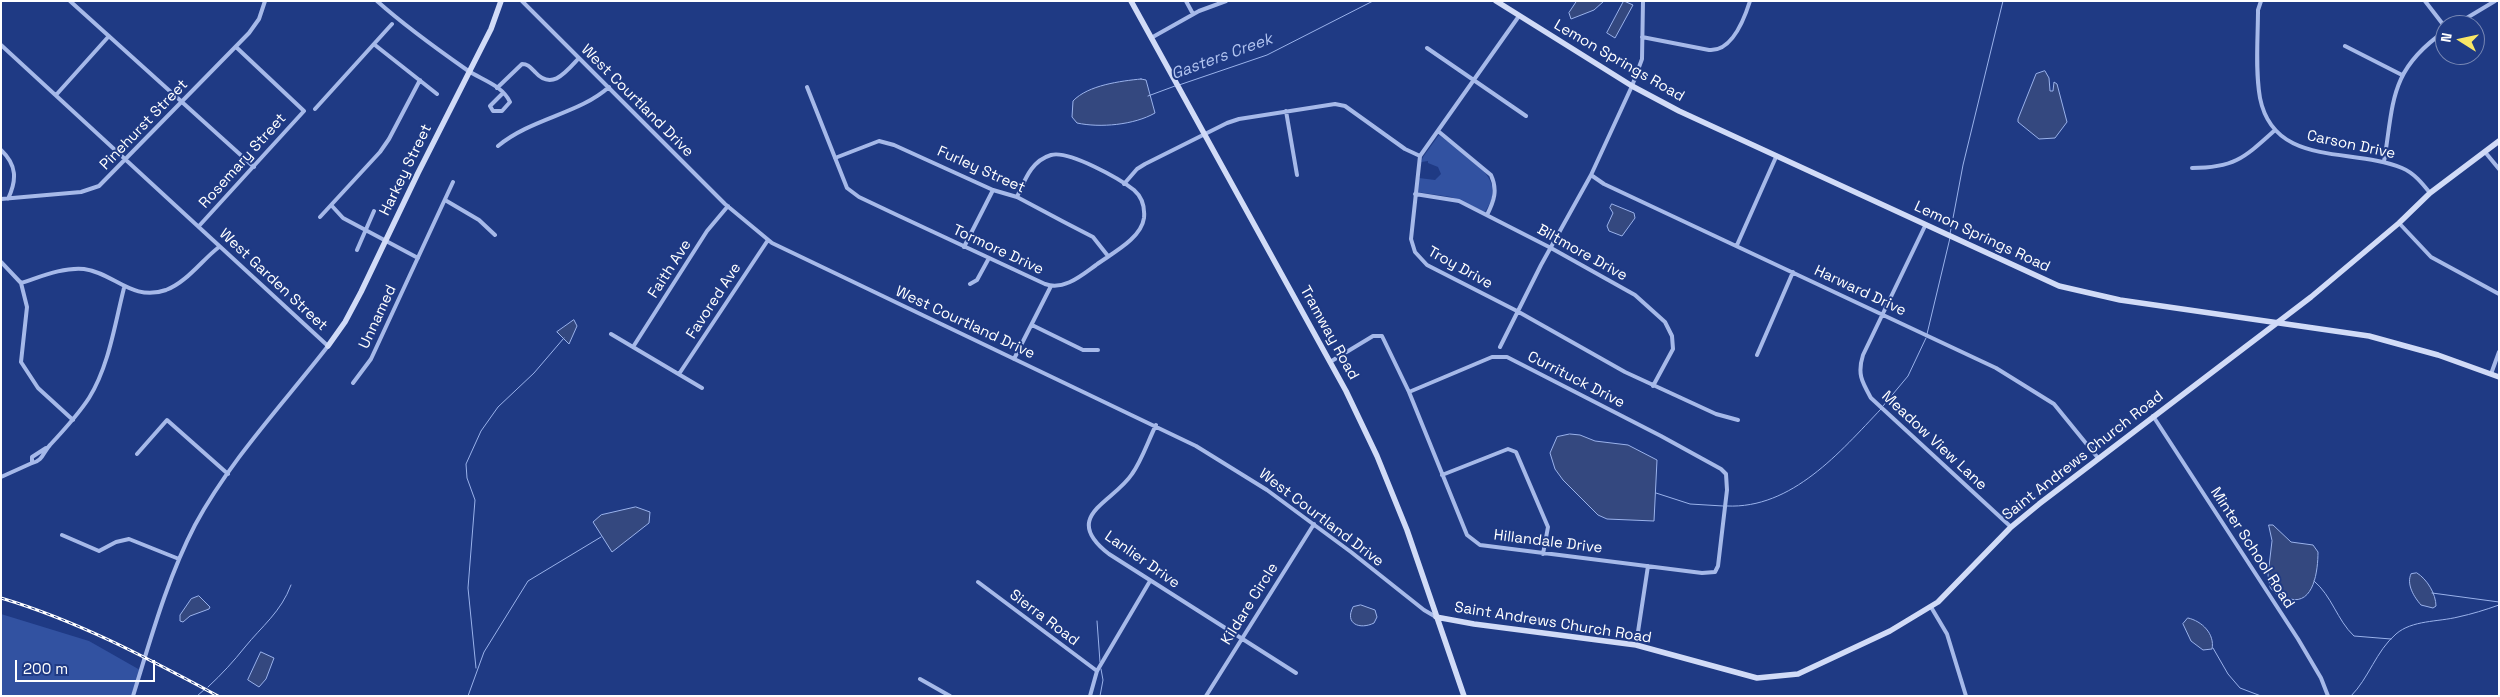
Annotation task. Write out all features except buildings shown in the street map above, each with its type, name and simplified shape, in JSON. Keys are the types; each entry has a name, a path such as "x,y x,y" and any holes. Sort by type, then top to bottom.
{"street":[{"path":"70,1 254,167"},
{"name":"Pinehurst Street","path":"1,200 95,189 236,47 259,19 265,1"},
{"path":"377,1 469,71 498,88 510,101 502,110 493,111 490,106 503,94"},
{"name":"Harkey Street","path":"328,346 345,322 495,21 501,1"},
{"name":"West Courtland Drive","path":"522,1 728,206 768,240 1014,359 1156,425 1222,461 1314,524 1424,610 1436,617"},
{"name":"Tramway Road","path":"1131,1 1346,391 1387,481 1464,696"},
{"path":"1186,1 1193,14"},
{"path":"1151,38 1193,14 1226,1"},
{"name":"Lemon Springs Road","path":"1496,1 1632,86 1776,157 2046,281 2080,292 2278,322 2402,344 2499,377"},
{"path":"1500,348 1517,311 1591,175 1632,86 1642,59 1643,1"},
{"path":"1642,37 1709,50 1720,50 1732,38 1750,1"},
{"path":"2192,168 2218,168 2232,162 2248,154 2274,130 2260,98 2258,10 2261,1"},
{"path":"2425,1 2436,15"},
{"path":"2472,15 2495,1"},
{"name":"Troy Drive","path":"1519,16 1420,156 1411,239 1420,260 1517,311 1625,372 1716,414 1738,420"},
{"path":"315,109 360,57 375,45 392,24"},
{"path":"56,95 110,36"},
{"path":"2384,162 2395,92 2402,75 2412,59 2435,38"},
{"name":"West Garden Street","path":"1,45 328,346 228,474 205,508 179,559 133,696"},
{"path":"375,45 436,94"},
{"path":"2345,46 2402,75"},
{"name":"Rosemary Street","path":"199,226 304,111 236,47"},
{"path":"1426,48 1526,116"},
{"path":"498,88 522,64 528,65 542,79 554,80 560,78 579,58"},
{"path":"320,217 332,206 389,139 420,80"},
{"name":"Tormore Drive","path":"807,87 847,188 859,197 1052,286 1064,285 1129,241 1138,231 1144,219 1144,204 1135,191 1071,156 1053,154 1037,162 1028,173 1017,197"},
{"path":"498,146 523,129 588,101 609,88"},
{"path":"1124,184 1137,169 1145,164 1239,119 1335,104 1345,106 1405,149 1420,156"},
{"path":"1286,112 1297,175"},
{"name":"Carson Drive","path":"2274,130 2292,144 2308,149 2384,162 2404,168 2417,177 2430,193"},
{"path":"1438,131 1491,175 1494,182 1495,198 1486,215"},
{"name":"Furley Street","path":"835,158 879,140 917,154 993,190 1017,197 1093,237 1108,256"},
{"name":"Saint Andrews Church Road","path":"1436,617 1636,645 1757,678 1777,677 1814,668 1890,631 1931,607 2011,528 2153,415 2278,322 2400,223 2430,193 2499,141"},
{"path":"1,150 12,161 14,169 13,188 8,199"},
{"path":"2485,152 2499,169"},
{"path":"1737,245 1776,157"},
{"name":"Harward Drive","path":"1591,175 1604,184 1996,368 2025,384 2054,404 2098,458"},
{"name":"Unnamed","path":"354,383 372,359 453,182"},
{"path":"964,247 993,190"},
{"name":"Biltmore Drive","path":"1415,194 1451,199 1486,215 1551,248 1635,295 1665,322 1672,336 1673,349 1654,386"},
{"path":"445,200 480,220 495,235"},
{"path":"332,206 342,218 418,258"},
{"name":"Faith Ave","path":"633,347 707,231 728,206"},
{"path":"357,250 374,211"},
{"path":"2400,223 2430,257 2499,294"},
{"name":"Meadow View Lane","path":"1925,226 1862,355 1859,368 1861,382 1871,398 2011,528"},
{"name":"Favored Ave","path":"679,374 768,240"},
{"path":"21,283 52,273 78,269 100,274 124,288 152,292 166,290 187,276 219,247"},
{"path":"970,284 977,280 989,258"},
{"path":"1,262 21,283 27,307 21,362 38,388 72,420"},
{"path":"1757,355 1793,272"},
{"path":"1014,359 1052,286"},
{"path":"1,477 32,463 32,457 46,448 72,420 98,381 124,288"},
{"path":"1032,325 1083,350 1098,350"},
{"path":"611,334 702,388"},
{"name":"Hillandale Drive","path":"1330,362 1373,336 1382,336 1409,392 1467,535 1472,541 1480,545 1702,573 1715,572 1718,566 1727,490 1726,474"},
{"path":"2492,374 2499,352"},
{"name":"Currituck Drive","path":"1409,392 1492,357 1508,357 1661,436 1726,474"},
{"name":"Minter School Road","path":"2153,415 2298,639 2321,678 2328,696"},
{"path":"136,454 167,420 228,474"},
{"name":"Lanlier Drive","path":"1156,425 1132,475 1095,509 1089,522 1090,536 1098,546 1150,581 1296,673"},
{"path":"1442,475 1508,449 1516,452 1548,527 1543,554"},
{"name":"Kildare Circle","path":"1206,696 1314,524"},
{"path":"62,535 99,551 124,538 129,539 179,559"},
{"path":"1636,645 1648,566"},
{"path":"1090,696 1097,672 1150,581"},
{"name":"Sierra Road","path":"978,582 1097,672"},
{"path":"1931,607 1947,634 1966,696"},
{"path":"920,679 950,696"}],"shaded area":[{"path":"1577,1 1604,1 1594,10 1571,19 1569,13"},
{"path":"1624,1 1633,5 1615,38 1607,33"},
{"path":"2045,71 2049,78 2050,91 2053,91 2054,82 2057,84 2067,122 2055,138 2039,139 2018,122 2018,119 2036,74"},
{"path":"1141,79 1146,80 1155,113 1127,123 1106,125 1077,123 1072,117 1073,101 1087,91 1105,85"},
{"path":"1439,135 1475,162 1489,179 1492,197 1485,212 1451,197 1417,192 1419,178 1435,180 1441,174 1438,167 1428,163 1428,161 1421,162"},
{"path":"1612,204 1634,213 1635,218 1622,236 1609,231 1607,226 1613,213 1610,208"},
{"path":"574,320 577,326 569,344 557,332"},
{"path":"1570,434 1580,435 1595,441 1628,445 1657,460 1654,521 1607,519 1598,515 1563,480 1555,469 1550,453 1557,437"},
{"path":"636,507 650,512 649,523 612,552 593,522 601,515"},
{"path":"2269,525 2273,525 2291,542 2313,545 2318,552 2313,584 2304,597 2298,599 2284,598 2276,594 2270,587 2268,575 2272,541"},
{"path":"2417,573 2433,592 2436,606 2433,608 2421,605 2412,590 2409,582 2411,574"},
{"path":"199,596 210,607 209,609 190,616 183,622 180,621 180,615 191,599"},
{"path":"1361,605 1375,610 1377,617 1374,623 1364,626 1355,624 1352,621 1351,613 1353,607"},
{"path":"1,614 89,641 140,670 131,696 1,696"},
{"path":"2188,618 2203,625 2211,638 2212,649 2203,650 2191,641 2183,624"},
{"path":"261,652 274,658 266,679 259,687 248,680"}],"waterway":[{"name":"Gasters Creek","path":"1179,85 1267,55 1373,1"},
{"path":"1950,234 1963,165 2003,1"},
{"name":"Gasters Creek","path":"1148,96 1175,86"},
{"path":"1927,334 1950,238"},
{"path":"476,668 468,588 475,500 467,478 466,464 481,431 498,407 534,373 564,338"},
{"path":"1883,406 1908,376 1926,338"},
{"path":"1727,506 1751,504 1773,498 1793,488 1813,475 1849,443 1881,409"},
{"path":"1656,493 1690,504 1723,506"},
{"path":"468,696 484,652 528,581 601,537"},
{"path":"2314,581 2354,636 2391,639"},
{"path":"208,687 271,618 287,595 291,585"},
{"path":"2432,593 2499,602"},
{"path":"2351,696 2363,681 2383,648 2402,629 2417,624 2463,616 2499,605"},
{"path":"1097,621 1100,662"},
{"path":"2213,648 2228,674 2240,688 2261,696"},
{"path":"1100,696 1103,680 1101,669"},
{"path":"197,696 205,689"}],"railway":[{"path":"1,598 30,607 112,641 218,696"}]}
